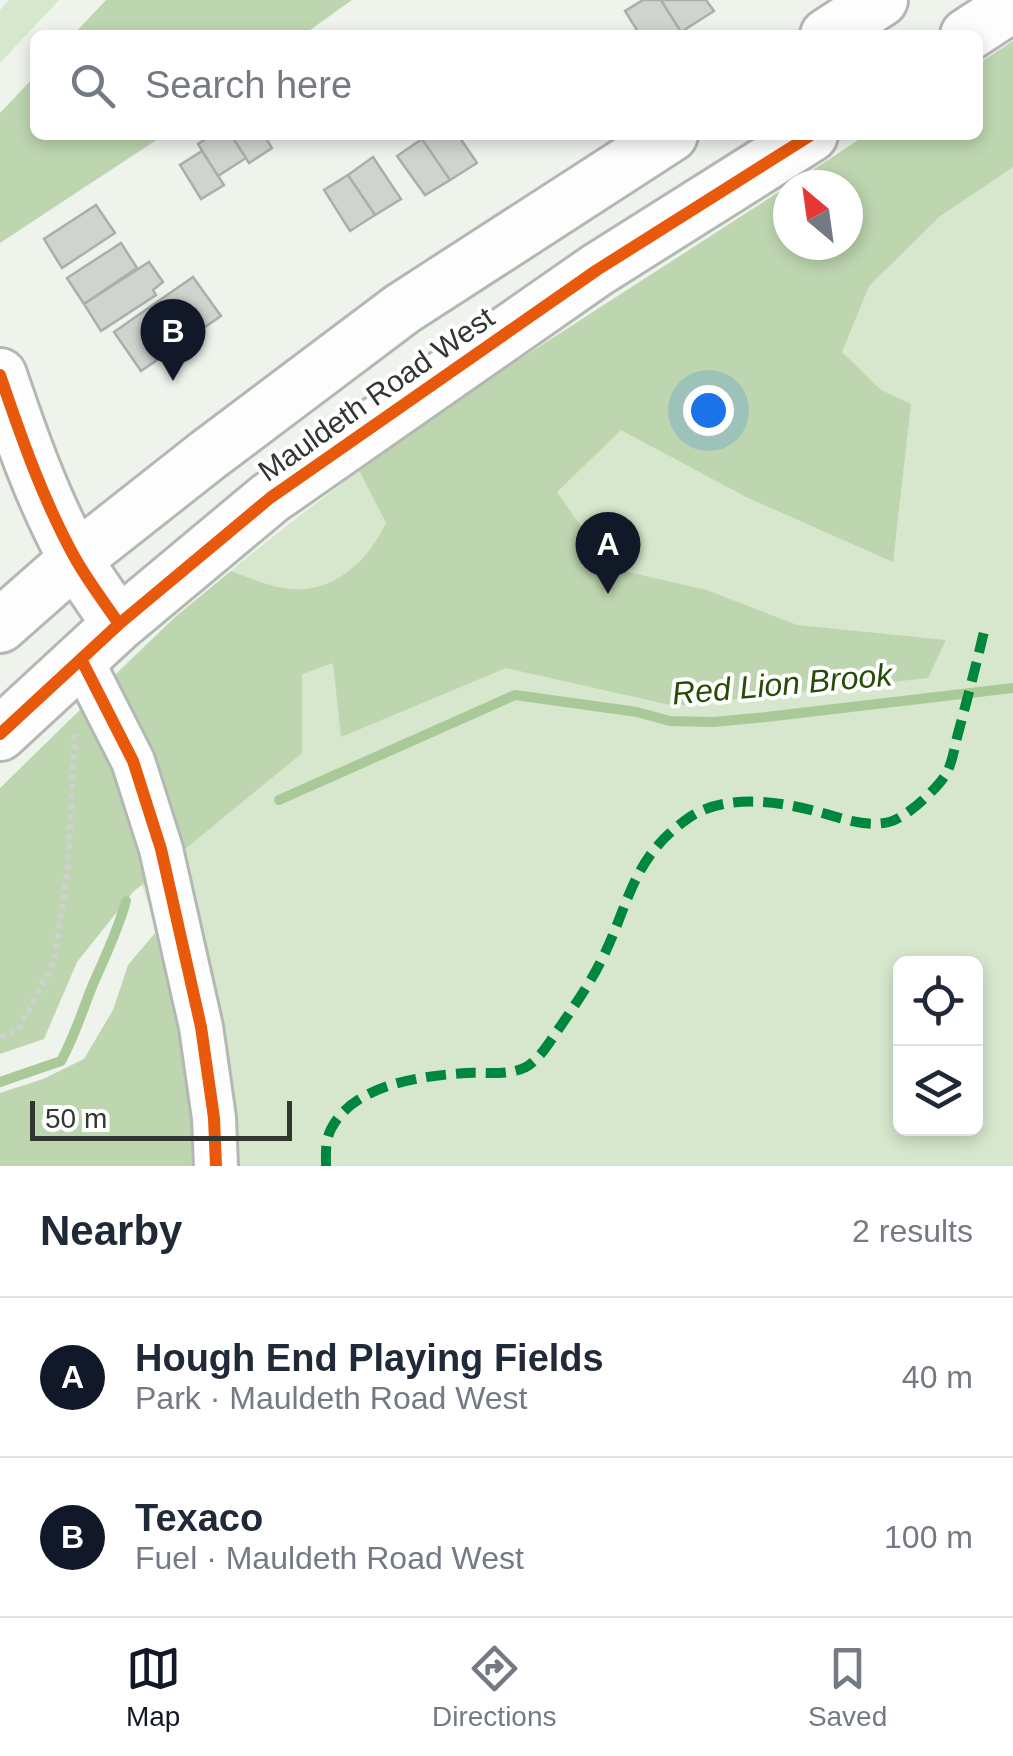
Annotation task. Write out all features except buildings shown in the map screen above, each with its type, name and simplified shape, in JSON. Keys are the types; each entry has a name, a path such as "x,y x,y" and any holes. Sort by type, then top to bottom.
{"street":[{"path":"974,30 1013,4"},
{"name":"Mauldeth Road West","path":"0,626 208,454 402,309 663,140"},
{"name":"Mauldeth Road West","path":"0,734 100,641 270,498 597,270 803,140"},
{"path":"0,375 44,494 76,560 161,849 204,1045 216,1166"}],"path":[{"path":"0,1037 18,1030 54,962 68,866 72,754"}],"green space":[{"path":"9,0 59,0 0,63 0,10"},
{"path":"106,0 352,0 310,30 78,30"},
{"path":"1013,41 1013,1166 200,1166 200,1116 158,931 131,854 115,674 278,533 452,405 773,196 773,260 863,260 863,170 813,170 858,140 983,140 983,61"},
{"path":"1013,41 1013,167 939,217 869,286 842,352 881,390 911,404 893,562 746,497 621,430 557,492 610,568 707,590 797,625 946,640 928,678 675,706 506,668 341,737 333,663 302,674 302,753 133,892 77,962 44,1039 0,1054 0,788 175,617 231,571 270,585 300,589 331,582 345,574 368,551 386,523 359,470 500,372 773,196 773,260 863,260 863,170 813,170 858,140 983,140 983,61"},
{"path":"30,81 30,140 156,140 0,243 0,113"},
{"path":"155,933 180,1026 194,1115 193,1166 0,1166 0,1093 43,1079 84,1059 113,1010 128,965"}],"waterway":[{"name":"Red Lion Brook","path":"279,800 515,695 637,712 670,721 713,722 1013,688"},
{"path":"0,1082 61,1061 126,901"}],"marked path":[{"path":"326,1166 331,1129 355,1102 372,1092 429,1077 512,1072 536,1059 596,971 643,866 670,833 690,817 719,805 751,802 784,804 870,824 889,822 912,809 936,787 948,769 985,627"}],"cycle path":[{"path":"0,734 119,624 270,498 597,270 803,140"},
{"path":"0,375 53,514 80,567 119,624"},
{"path":"81,659 133,761 161,849 201,1027 214,1118 216,1166"}],"place":[{"name":"Texaco","path":"173,381"},
{"name":"Hough End Playing Fields","path":"608,594"}]}
